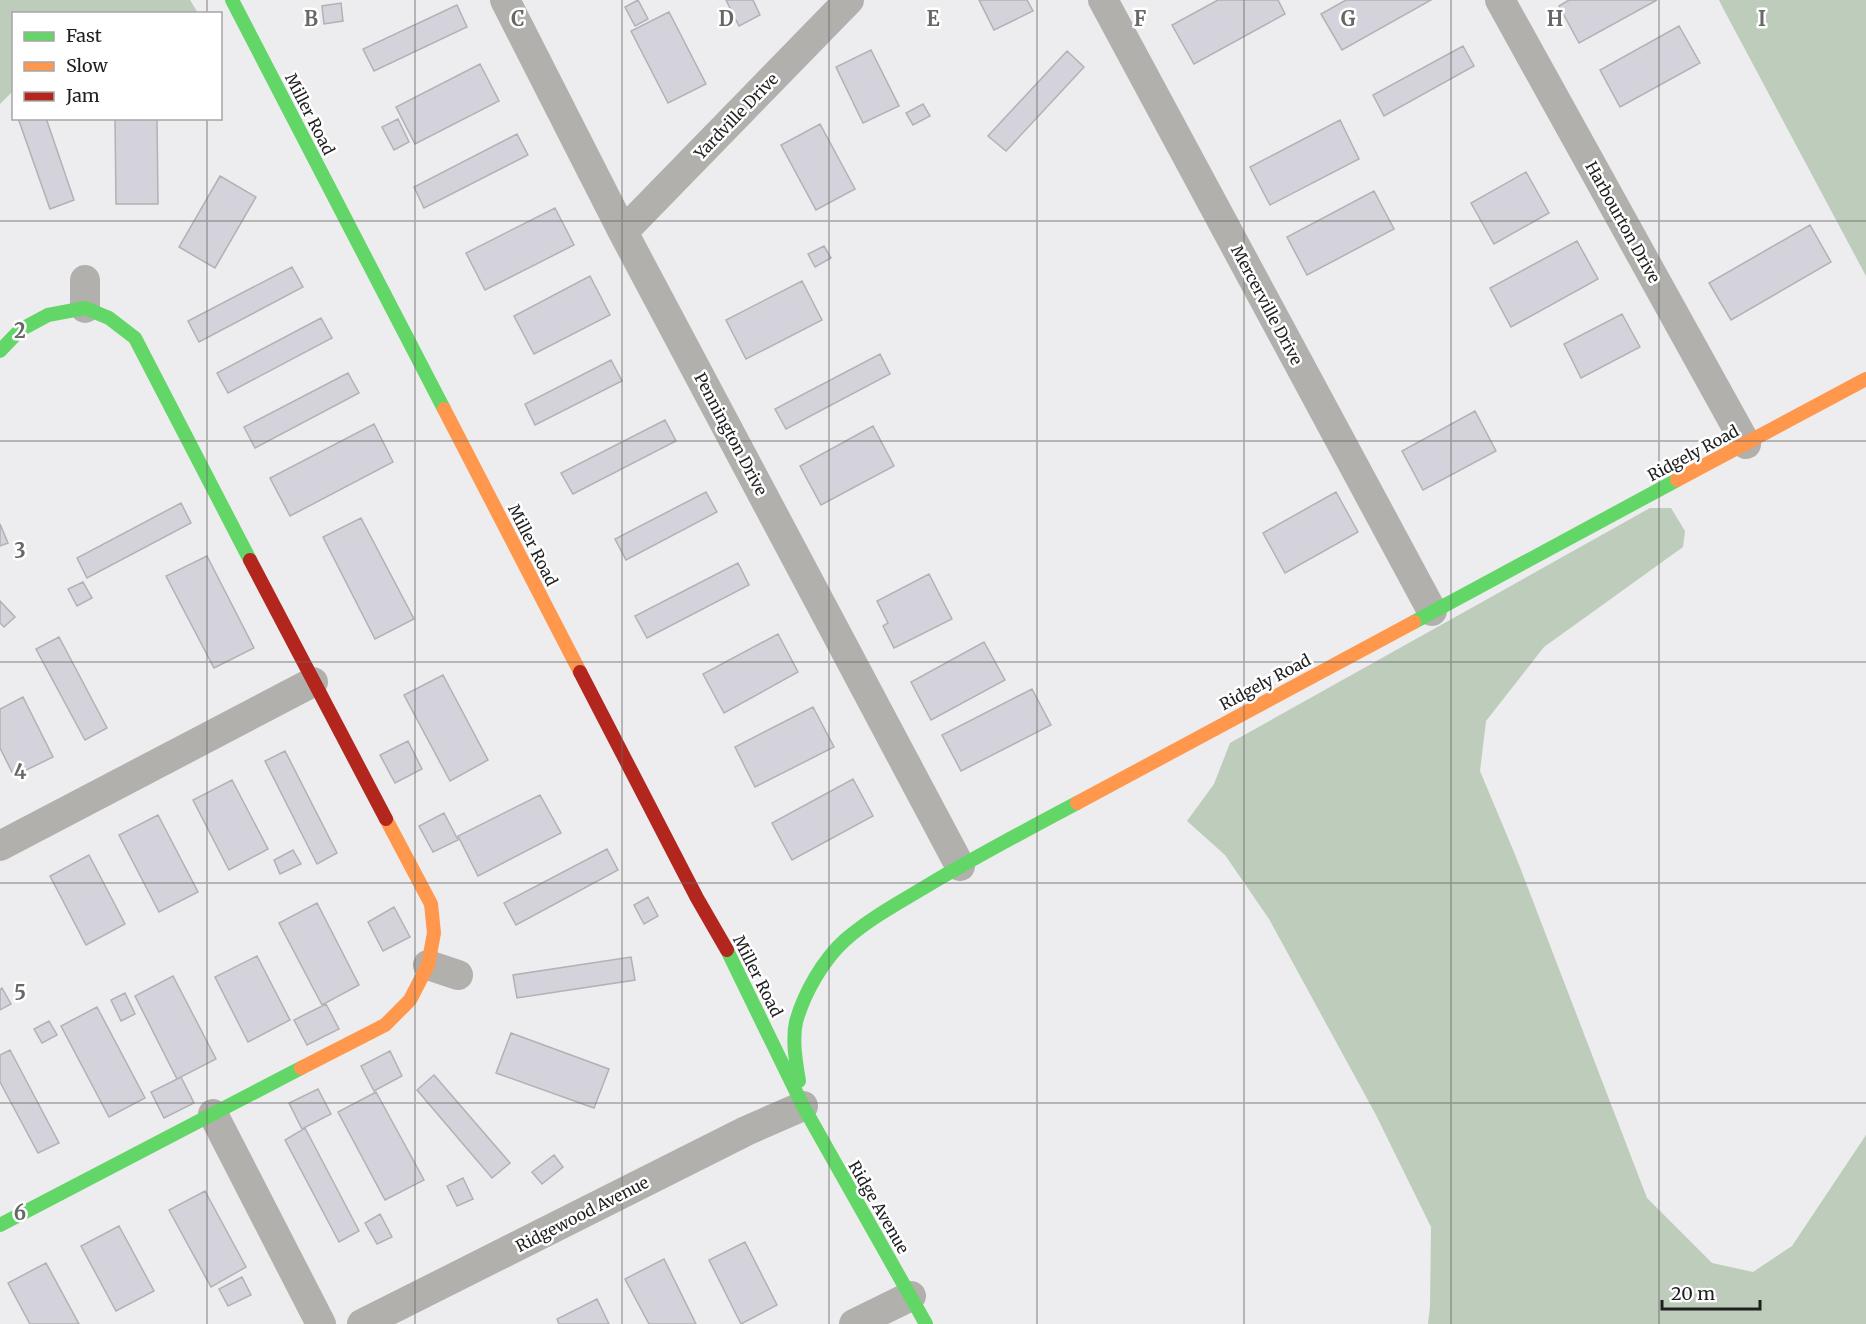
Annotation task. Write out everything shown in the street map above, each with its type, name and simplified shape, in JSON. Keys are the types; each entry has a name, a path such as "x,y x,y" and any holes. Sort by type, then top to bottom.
{"street":[{"name":"Miller Road","path":"232,0 697,898 733,960 803,1106"},
{"name":"Pennington Drive","path":"505,0 623,231 960,866"},
{"name":"Yardville Drive","path":"623,231 849,0"},
{"name":"Mercerville Drive","path":"1103,0 1432,611"},
{"name":"Harbourton Drive","path":"1500,0 1746,444"},
{"path":"0,351 20,330 85,294 109,318 135,338 431,904 434,933 428,965 410,1000 385,1025 0,1225"},
{"name":"Ridgely Road","path":"803,1106 795,1056 796,1023 807,995 820,970 844,941 891,907 960,866 1866,379"},
{"path":"0,846 313,682"},
{"path":"428,965 458,975"},
{"name":"Ridge Avenue","path":"803,1106 926,1324"},
{"name":"Ridgewood Avenue","path":"362,1324 746,1131 803,1106"},
{"path":"213,1114 321,1324"},
{"path":"854,1324 911,1296"}],"green space":[{"path":"0,0 190,0 197,12 12,12 12,92 0,104"},
{"path":"1719,0 1866,0 1866,276 1724,10"},
{"path":"1650,508 1671,508 1685,531 1683,547 1544,647 1486,721 1480,771 1516,857 1647,1198 1712,1263 1753,1272 1792,1246 1866,1135 1866,1324 1428,1324 1431,1227 1376,1115 1269,919 1225,855 1187,821 1214,784 1230,743"}],"building":[{"path":"638,0 648,19 635,26 625,7"},
{"path":"726,0 753,0 760,15 739,26"},
{"path":"979,0 1027,0 1033,11 994,30"},
{"path":"1218,0 1278,0 1285,14 1194,64 1172,25"},
{"path":"1346,0 1431,0 1342,50 1321,14"},
{"path":"1569,0 1657,0 1579,43 1559,6"},
{"path":"341,3 343,21 324,24 322,6"},
{"path":"457,5 467,27 374,71 363,49"},
{"path":"669,12 706,84 668,103 631,31"},
{"path":"1679,26 1700,63 1620,107 1600,70"},
{"path":"1463,46 1474,66 1384,116 1373,95"},
{"path":"871,50 899,106 863,123 836,67"},
{"path":"1067,51 1084,67 1006,151 988,136"},
{"path":"480,64 499,101 415,144 396,107"},
{"path":"923,104 930,116 913,125 906,113"},
{"path":"398,119 409,142 394,150 382,127"},
{"path":"19,120 47,120 74,200 50,209"},
{"path":"115,120 157,120 158,204 116,204"},
{"path":"1340,120 1359,159 1270,205 1250,167"},
{"path":"820,124 855,189 816,210 781,145"},
{"path":"517,134 528,155 424,208 414,187"},
{"path":"1526,172 1549,213 1494,244 1471,203"},
{"path":"220,176 256,197 215,268 179,247"},
{"path":"1374,191 1394,229 1307,275 1287,237"},
{"path":"555,208 574,245 485,290 466,253"},
{"path":"1810,225 1831,262 1731,320 1709,283"},
{"path":"1577,241 1598,279 1511,327 1490,288"},
{"path":"824,246 831,258 815,267 808,254"},
{"path":"292,267 303,287 199,342 188,321"},
{"path":"590,276 610,315 534,354 514,316"},
{"path":"802,281 822,320 746,359 726,320"},
{"path":"1622,314 1640,347 1581,378 1564,344"},
{"path":"321,318 332,338 228,393 217,373"},
{"path":"880,354 890,374 786,429 775,409"},
{"path":"611,360 622,381 535,425 525,404"},
{"path":"348,373 359,393 255,448 244,427"},
{"path":"1475,411 1496,451 1423,490 1402,451"},
{"path":"665,420 676,441 573,494 561,473"},
{"path":"374,424 393,462 290,516 270,478"},
{"path":"873,426 894,466 821,505 800,466"},
{"path":"706,492 717,512 626,560 615,539"},
{"path":"1336,492 1358,532 1285,573 1263,533"},
{"path":"181,503 191,523 87,578 77,558"},
{"path":"361,518 414,619 375,639 323,537"},
{"path":"0,524 8,543 0,546"},
{"path":"207,556 254,648 214,668 166,576"},
{"path":"738,563 749,585 647,638 635,616"},
{"path":"929,574 952,619 894,648 883,626 888,623 877,601"},
{"path":"83,582 92,598 77,606 68,589"},
{"path":"0,601 15,617 4,627 0,623"},
{"path":"778,634 798,672 724,713 703,674"},
{"path":"59,637 107,728 85,740 36,649"},
{"path":"984,642 1005,680 931,720 911,682"},
{"path":"443,675 488,760 450,781 404,695"},
{"path":"1032,689 1051,725 961,771 942,735"},
{"path":"23,697 53,757 14,776 0,748 0,709"},
{"path":"813,707 834,747 755,787 735,747"},
{"path":"408,741 422,769 395,783 380,755"},
{"path":"285,751 337,853 317,864 265,761"},
{"path":"853,779 873,816 792,860 772,823"},
{"path":"232,780 268,849 229,870 193,800"},
{"path":"540,795 561,833 478,876 458,836"},
{"path":"444,813 458,840 433,852 419,826"},
{"path":"158,815 198,892 159,912 119,835"},
{"path":"607,849 618,870 516,925 504,903"},
{"path":"293,850 301,864 280,874 274,860"},
{"path":"89,855 125,924 86,945 50,876"},
{"path":"648,897 658,916 644,924 634,905"},
{"path":"317,903 359,985 322,1005 279,923"},
{"path":"394,907 410,937 383,951 368,922"},
{"path":"257,956 290,1020 248,1042 215,977"},
{"path":"631,957 635,980 517,998 513,975"},
{"path":"173,976 216,1059 177,1079 135,996"},
{"path":"2,988 11,1004 0,1010 0,990"},
{"path":"125,993 135,1014 121,1021 111,1000"},
{"path":"326,1004 339,1029 307,1045 294,1020"},
{"path":"97,1007 145,1098 109,1117 61,1026"},
{"path":"49,1021 57,1035 42,1043 34,1029"},
{"path":"511,1033 609,1069 594,1108 496,1073"},
{"path":"10,1050 59,1143 38,1153 0,1082 0,1055"},
{"path":"390,1051 402,1076 374,1091 361,1066"},
{"path":"434,1075 510,1163 492,1178 417,1090"},
{"path":"181,1077 194,1103 164,1118 151,1092"},
{"path":"318,1089 331,1114 302,1129 289,1103"},
{"path":"376,1092 424,1180 385,1200 338,1112"},
{"path":"305,1128 359,1231 339,1242 285,1140"},
{"path":"554,1155 563,1167 542,1184 532,1172"},
{"path":"463,1178 473,1199 457,1206 447,1186"},
{"path":"205,1191 246,1267 211,1287 169,1210"},
{"path":"380,1214 392,1237 377,1244 365,1223"},
{"path":"119,1226 154,1291 116,1311 81,1246"},
{"path":"745,1242 777,1305 741,1324 709,1260"},
{"path":"664,1259 696,1324 649,1324 625,1279"},
{"path":"46,1263 79,1324 30,1324 8,1283"},
{"path":"242,1277 251,1295 228,1306 219,1289"},
{"path":"597,1299 609,1324 559,1324 557,1319"}],"traffic: fast":[{"path":"232,0 444,409"},
{"path":"0,351 20,330 48,315 85,308 109,318 135,338 250,560"},
{"path":"1414,622 1677,480"},
{"path":"799,1081 794,1044 796,1022 815,978 837,948 864,925 894,905 1077,803"},
{"path":"727,950 803,1106 926,1324"},
{"path":"0,1225 301,1068"}],"traffic: slow":[{"path":"1677,480 1866,379"},
{"path":"444,409 580,672"},
{"path":"1077,803 1414,622"},
{"path":"301,1068 385,1025 410,1000 428,965 434,933 431,904 386,819"}],"traffic: jam":[{"path":"250,560 386,819"},
{"path":"580,672 697,898 727,950"}]}
